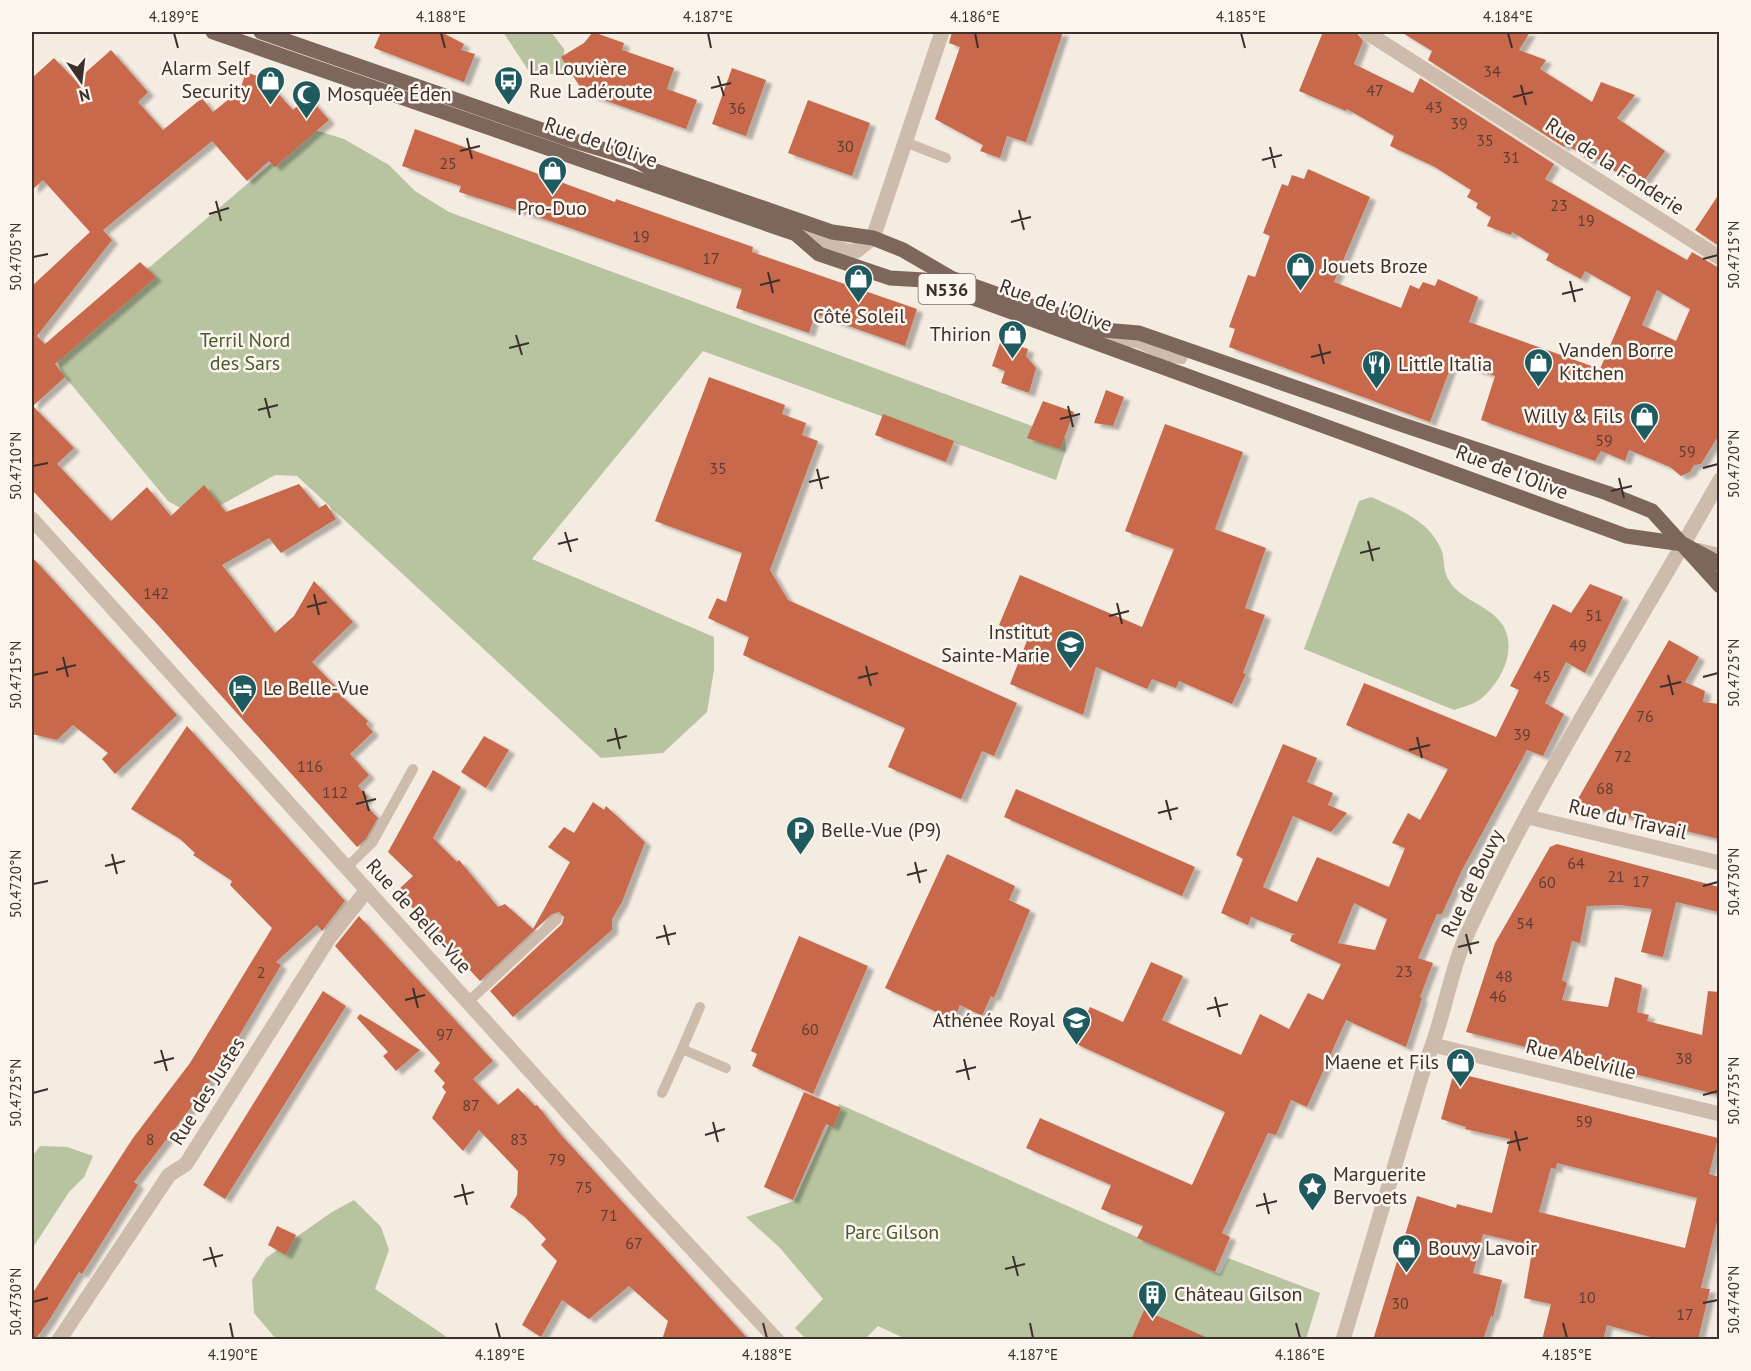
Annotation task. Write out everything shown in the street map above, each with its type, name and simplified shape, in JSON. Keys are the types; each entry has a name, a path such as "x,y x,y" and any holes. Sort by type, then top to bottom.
{"main road":[{"name":"Rue de l'Olive","path":"213,32 580,157 799,236 819,254 890,278 924,280 1626,536 1683,544 1719,564"},
{"name":"Rue de l'Olive","path":"261,32 523,124 635,159 653,170 800,222 832,232 873,238 903,250 951,278 1103,330 1139,333 1606,493 1652,511 1719,586"}],"street":[{"path":"799,236 847,251 856,250 873,238 942,32"},
{"name":"Rue de la Fonderie","path":"1366,32 1719,258"},
{"name":"Rue de Bouvy","path":"1343,1340 1425,1064 1468,932 1542,786 1719,480"},
{"name":"Rue de Belle-Vue","path":"32,519 346,868 777,1340"},
{"name":"Rue du Travail","path":"1528,817 1719,863"},
{"name":"Rue des Justes","path":"59,1340 169,1175 186,1164 328,938 367,890"},
{"name":"Rue Abelville","path":"1433,1045 1719,1114"}],"lane":[{"path":"905,142 946,158"},
{"path":"1085,338 1137,344 1169,357 1182,359 1185,350"},
{"path":"1683,544 1719,553"},
{"path":"346,868 372,843 413,769"},
{"path":"468,1002 557,919"},
{"path":"662,1093 700,1007"},
{"path":"682,1049 726,1068"}],"green space":[{"path":"503,32 551,32 564,49 565,67 554,74 530,73"},
{"name":"Terril Nord des Sars","path":"312,129 344,139 389,165 415,191 449,212 1065,438 1066,450 1056,480 703,351 532,559 714,637 714,670 707,712 663,753 601,758 297,476 275,475 212,510 189,513 168,501 61,372 56,356 78,328"},
{"path":"1371,497 1410,516 1428,529 1440,547 1446,574 1452,585 1457,591 1497,618 1507,633 1508,653 1502,673 1490,690 1477,702 1454,710 1304,649 1359,501"},
{"name":"Parc Gilson","path":"839,1104 1220,1274 1228,1258 1320,1293 1306,1339 908,1340 878,1326 865,1339 806,1339 795,1328 823,1299 780,1248 746,1217 794,1201"},
{"path":"40,1146 67,1147 93,1156 84,1177 69,1192 32,1249 32,1157"},
{"path":"354,1200 381,1227 389,1250 375,1289 450,1339 276,1339 254,1313 252,1280 266,1258 332,1212"}],"building":[{"path":"381,32 441,32 464,44 461,50 475,54 464,82 374,48"},
{"path":"593,32 624,43 622,50 674,68 667,89 697,100 686,129 584,93 561,57 584,43"},
{"path":"952,32 1063,32 1026,142 1007,136 1000,158 980,151 983,145 935,119 960,47 949,43"},
{"path":"1323,32 1356,32 1363,41 1354,64 1413,93 1420,78 1554,164 1545,179 1687,260 1692,252 1719,268 1719,435 1701,464 1694,465 1690,472 1681,476 1670,467 1629,450 1625,461 1601,451 1595,461 1481,420 1495,376 1453,361 1430,422 1229,347 1235,329 1229,327 1248,275 1255,277 1270,236 1263,233 1282,184 1288,186 1292,175 1304,179 1308,169 1370,197 1334,282 1401,308 1410,285 1419,289 1423,282 1435,286 1438,279 1478,297 1469,322 1600,369 1631,297 1585,271 1581,279 1546,260 1549,254 1512,232 1511,235 1487,226 1491,217 1476,208 1478,203 1467,197 1471,190 1433,166 1390,146 1394,136 1347,109 1346,111 1299,91","holes":["1657,290 1690,309 1676,341 1642,325"]},
{"path":"1401,32 1530,32 1519,50 1546,60 1540,69 1592,102 1601,82 1635,95 1617,118 1665,151 1639,188 1593,156 1590,161 1566,144 1564,147 1428,60 1432,51"},
{"path":"111,50 148,92 138,102 163,130 202,98 213,112 240,90 246,72 265,79 293,110 308,96 329,120 275,167 269,161 247,181 212,141 103,230 112,240 37,336 45,344 140,262 156,277 55,364 65,377 33,406 74,448 57,464 111,521 147,487 171,516 204,485 226,512 299,484 319,508 326,504 336,519 281,553 269,538 222,565 275,633 294,616 314,581 353,622 312,662 337,688 335,690 368,721 366,724 373,732 350,754 369,775 358,786 368,797 363,802 378,818 366,839 357,847 157,624 32,490 32,286 90,232 43,180 32,190 32,78 54,58 76,81"},
{"path":"732,68 766,80 746,136 712,124"},
{"path":"808,100 870,123 852,176 788,153"},
{"path":"415,129 615,202 616,199 753,247 752,252 917,309 905,346 815,314 809,333 736,308 742,289 553,222 459,192 461,186 402,166"},
{"path":"1719,194 1719,246 1695,230"},
{"path":"1001,340 1028,349 1026,356 1036,368 1029,393 1001,383 1005,371 992,366"},
{"path":"709,377 785,405 782,414 806,423 802,435 818,441 770,570 788,600 1017,703 994,756 982,751 961,799 888,767 905,728 743,655 749,637 708,618 717,598 726,602 742,553 655,521"},
{"path":"1106,390 1124,397 1113,426 1094,423"},
{"path":"1043,401 1074,412 1060,449 1027,438"},
{"path":"883,414 954,441 946,462 875,435"},
{"path":"1165,424 1243,452 1215,529 1266,548 1245,608 1265,615 1243,673 1246,674 1232,704 1179,681 1176,688 1152,679 1147,689 1096,667 1083,715 1010,684 1028,638 999,625 1020,575 1142,627 1174,549 1125,531"},
{"path":"32,557 177,715 115,774 102,759 108,753 73,725 57,740 32,734"},
{"path":"1590,584 1623,597 1585,673 1566,662 1545,703 1564,714 1543,756 1527,750 1461,872 1442,914 1437,914 1418,958 1433,963 1420,997 1422,998 1406,1047 1346,1020 1307,1107 1291,1100 1276,1135 1268,1133 1222,1233 1230,1237 1215,1272 1137,1238 1143,1226 1101,1209 1111,1185 1026,1148 1040,1118 1192,1185 1225,1112 1074,1043 1090,1007 1123,1022 1151,962 1183,976 1162,1020 1241,1055 1260,1014 1289,1029 1308,993 1323,1000 1341,964 1290,941 1292,935 1296,935 1251,917 1248,925 1221,913 1243,859 1236,855 1283,744 1317,758 1307,782 1333,793 1328,805 1347,813 1331,832 1293,816 1263,887 1297,902 1317,857 1389,887 1405,848 1392,843 1408,813 1420,820 1448,769 1346,725 1364,683 1496,737 1519,690 1510,686 1553,604 1571,613","holes":["1354,903 1387,919 1375,950 1338,943"]},
{"path":"1669,640 1699,657 1685,682 1705,691 1703,702 1719,704 1719,839 1575,804"},
{"path":"187,726 345,901 322,931 317,925 276,962 281,965 230,1051 202,1093 134,1182 138,1185 82,1274 79,1272 48,1322 35,1340 32,1340 32,1294 133,1138 190,1063 272,928 230,885 232,881 193,855 195,853 180,839 131,809"},
{"path":"484,736 509,750 486,788 461,772"},
{"path":"433,770 461,787 433,838 457,862 459,860 498,907 505,904 533,929 570,862 548,847 564,827 574,833 593,802 604,810 606,806 645,842 622,902 612,919 612,930 513,1017 490,991 562,924 564,917 559,912 552,914 480,981 397,891 413,876 388,852"},
{"path":"1016,789 1195,867 1182,896 1004,817"},
{"path":"1557,844 1719,887 1719,912 1676,902 1663,957 1641,952 1652,909 1620,905 1587,906 1580,943 1572,941 1562,980 1567,983 1562,1000 1608,1007 1615,977 1642,985 1637,1012 1649,1015 1647,1021 1702,1035 1708,991 1719,992 1719,1095 1466,1032 1495,943 1550,847"},
{"path":"947,854 1015,886 1009,900 1030,910 994,998 991,996 982,1016 960,1005 954,1020 885,988"},
{"path":"359,916 493,1061 473,1079 498,1105 518,1088 535,1106 537,1105 561,1135 749,1340 662,1340 668,1321 629,1286 589,1319 562,1300 541,1337 522,1325 557,1261 541,1245 546,1239 525,1217 510,1207 517,1195 518,1171 479,1130 463,1151 432,1118 446,1092 442,1087 445,1083 434,1071 440,1063 335,946"},
{"path":"799,936 868,966 813,1094 752,1066 757,1054 751,1051"},
{"path":"323,991 346,1006 225,1199 203,1185"},
{"path":"360,1014 420,1050 396,1071 383,1056 388,1052 357,1018"},
{"path":"1461,1074 1718,1138 1709,1174 1719,1177 1719,1213 1701,1288 1710,1289 1698,1340 1661,1340 1607,1325 1603,1340 1542,1340 1551,1304 1524,1298 1533,1246 1483,1234 1473,1273 1502,1280 1493,1317 1491,1316 1483,1340 1373,1340 1417,1196 1456,1208 1457,1204 1492,1213 1510,1139 1465,1129 1466,1127 1441,1119 1452,1079","holes":["1557,1163 1697,1198 1685,1248 1539,1212 1551,1168 1556,1169"]},
{"path":"804,1092 841,1108 833,1127 826,1124 793,1200 764,1187"},
{"path":"277,1226 296,1235 286,1255 268,1245"},
{"name":"Château Gilson","path":"1144,1310 1212,1340 1131,1340"}],"place":[{"name":"Alarm Self Security","path":"271,106"},
{"name":"La Louvière Rue Ladéroute","path":"508,106"},
{"name":"Mosquée Éden","path":"306,120"},
{"name":"Pro-Duo","path":"552,196"},
{"name":"Jouets Broze","path":"1301,292"},
{"name":"Côté Soleil","path":"859,304"},
{"name":"Thirion","path":"1012,360"},
{"name":"Vanden Borre Kitchen","path":"1538,388"},
{"name":"Little Italia","path":"1377,390"},
{"name":"Willy & Fils","path":"1644,442"},
{"name":"Institut Sainte-Marie","path":"1071,670"},
{"name":"Le Belle-Vue","path":"242,714"},
{"name":"Belle-Vue (P9)","path":"800,856"},
{"name":"Athénée Royal","path":"1076,1046"},
{"name":"Maene et Fils","path":"1460,1088"},
{"name":"Marguerite Bervoets","path":"1312,1212"},
{"name":"Bouvy Lavoir","path":"1407,1274"},
{"name":"Château Gilson","path":"1153,1320"}]}
